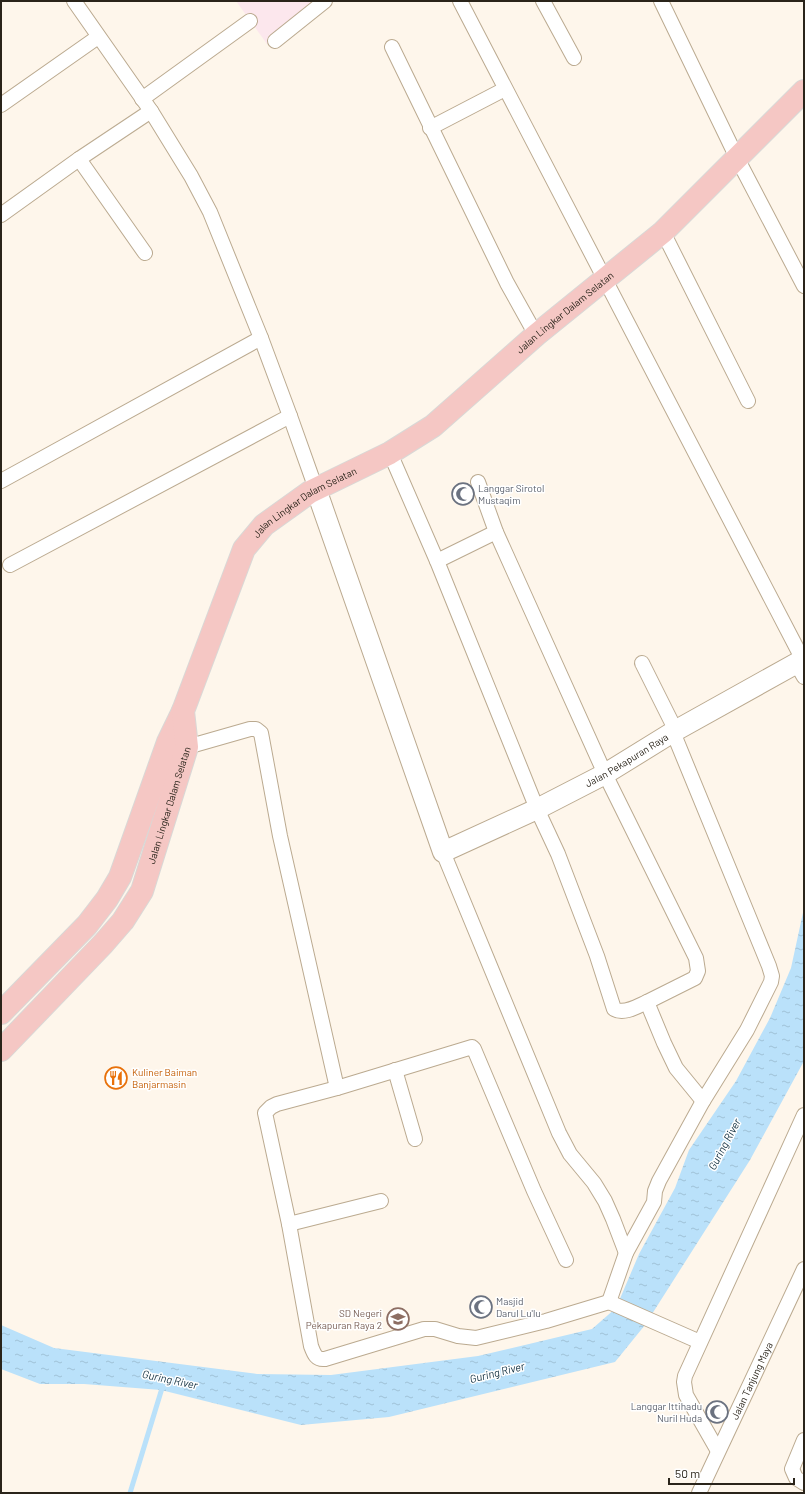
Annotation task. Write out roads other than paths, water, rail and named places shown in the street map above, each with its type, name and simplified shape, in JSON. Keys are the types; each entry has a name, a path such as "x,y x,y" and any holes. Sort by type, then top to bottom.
{"main road":[{"name":"Jalan Lingkar Dalam Selatan","path":"1,1050 103,944 122,921 142,891 184,711 244,549 264,525 316,489 390,453 433,426 536,335 663,232 804,91"},
{"name":"Jalan Lingkar Dalam Selatan","path":"1,1013 86,925 107,899 120,876 177,744"}],"street":[{"path":"74,1 151,111 191,176 210,212 261,338 290,416 443,852 559,1133 570,1154 594,1183 605,1201 626,1253"},
{"path":"275,41 325,1"},
{"path":"460,1 802,665"},
{"path":"543,1 574,58"},
{"path":"661,1 736,158 804,286"},
{"path":"142,99 250,21"},
{"path":"1,105 98,37"},
{"path":"392,48 506,283 536,335"},
{"path":"430,128 505,89"},
{"path":"1,215 79,159 151,111"},
{"path":"79,159 145,253"},
{"path":"663,232 748,401"},
{"path":"1,481 261,338"},
{"path":"10,565 290,416"},
{"path":"390,453 437,561 537,809 558,854 597,956 614,1009 618,1011 625,1011 647,1002 695,978 698,971 698,963 605,774 496,532 478,482"},
{"path":"437,561 496,532"},
{"path":"613,1304 626,1253 654,1202 655,1191 659,1181 703,1101 747,1030 771,982 772,976 770,966 752,927 674,732 642,663"},
{"name":"Jalan Pekapuran Raya","path":"443,852 537,809 605,774 674,732 802,665"},
{"path":"177,744 250,729 256,729 261,733 280,836 337,1088"},
{"path":"647,1002 676,1068 703,1101"},
{"path":"566,1260 534,1191 472,1047 337,1088 277,1104 265,1113 289,1224 312,1346 314,1354 317,1358 321,1360 424,1329 435,1329 458,1336 476,1338 613,1304 700,1342"},
{"path":"395,1070 415,1139"},
{"path":"718,1451 686,1396 684,1389 685,1376 804,1115"},
{"path":"289,1224 381,1201"},
{"name":"Jalan Tanjung Maya","path":"699,1493 804,1269"},
{"path":"804,1440 792,1469 796,1478 804,1483"}],"water":[{"name":"Guring River","path":"804,908 804,1061 750,1160 645,1325 615,1362 389,1417 301,1425 161,1390 84,1384 40,1384 1,1369 1,1325 54,1348 257,1374 331,1375 478,1356 592,1329 616,1308 639,1254 675,1188 689,1150 736,1081 770,1018 791,968"}],"waterway":[{"name":"Guring River","path":"130,1493 163,1385"}],"place":[{"name":"Langgar Sirotol Mustaqim","path":"463,494"},
{"name":"Kuliner Baiman Banjarmasin","path":"116,1078"},
{"name":"Masjid Darul Lu'lu","path":"481,1307"},
{"name":"SD Negeri Pekapuran Raya 2","path":"398,1319"},
{"name":"Langgar Ittihadu Nuril Huda","path":"717,1412"}]}
